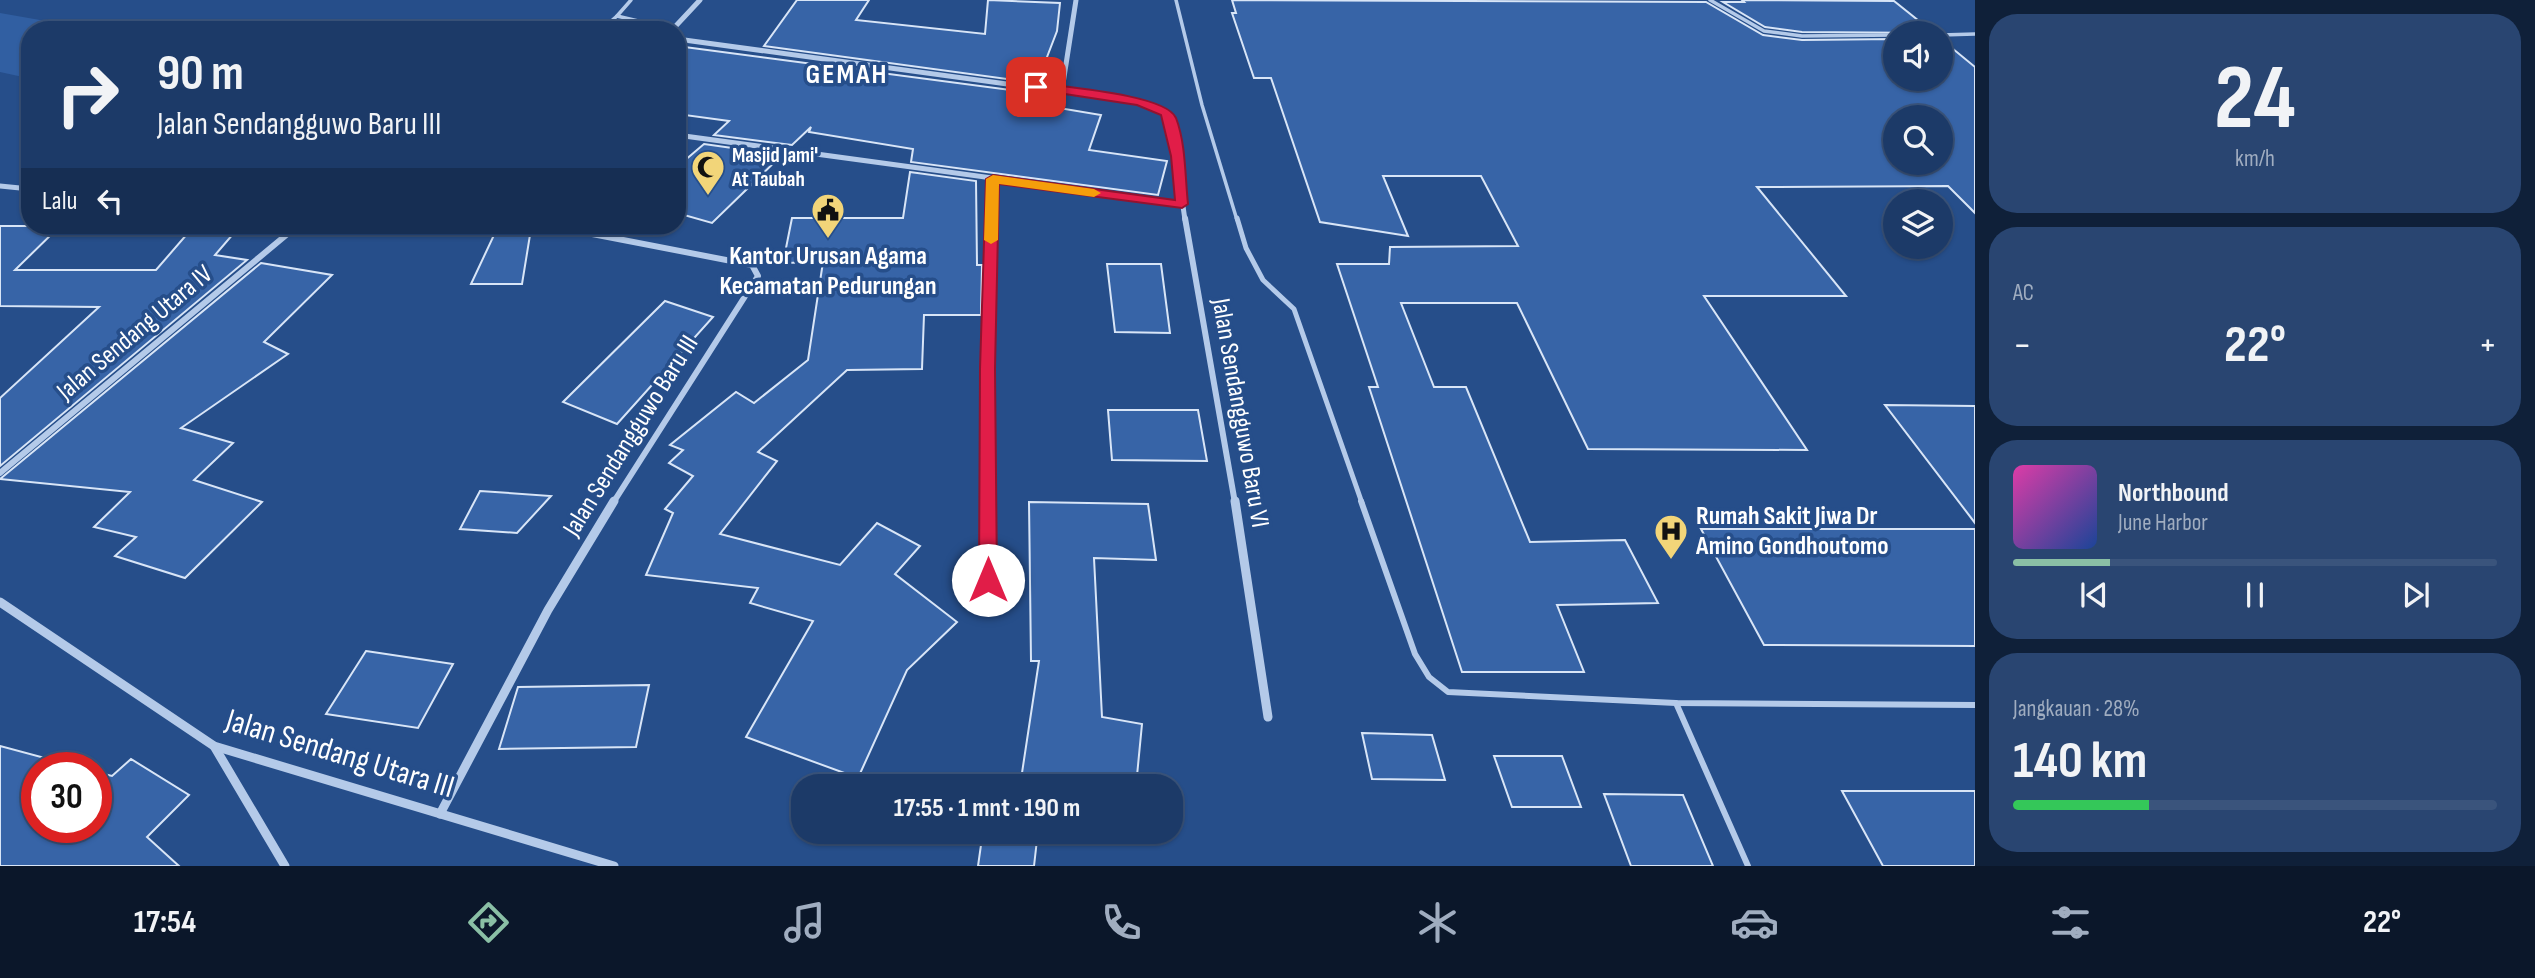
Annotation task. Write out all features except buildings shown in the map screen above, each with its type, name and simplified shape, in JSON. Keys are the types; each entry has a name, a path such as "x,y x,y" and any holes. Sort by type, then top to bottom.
{"street":[{"path":"680,21 700,0"},
{"path":"686,40 1062,90 1076,0"},
{"name":"Jalan Sendangguwo Baru VI","path":"1062,90 1139,102 1159,108 1170,117 1182,204 1224,432 1268,717"},
{"path":"686,136 1182,204"},
{"path":"988,580 987,369 993,179"},
{"path":"0,186 21,189"},
{"name":"Jalan Sendang Utara IV","path":"0,473 286,235"},
{"name":"Jalan Sendangguwo Baru III","path":"440,814 548,610 649,442 758,276 752,265 597,235"},
{"name":"Jalan Sendang Utara III","path":"0,602 214,746 614,866"},
{"path":"214,746 285,866"}],"lane":[{"path":"611,21 631,0"},
{"path":"1176,0 1202,105 1246,248 1264,280 1294,309 1415,654 1429,677 1448,692 1676,703 1975,705"},
{"path":"1710,0 1764,31 1802,36 1883,35"},
{"path":"617,16 638,21"},
{"path":"1953,34 1975,34"},
{"path":"1676,703 1748,866"}],"shaded area":[{"path":"0,13 46,21 21,21 21,77 0,72"}],"slow traffic":[{"path":"991,240 993,179 1094,193"}],"place":[{"name":"Masjid Jami' At Taubah","path":"708,197"},
{"name":"Kantor Urusan Agama Kecamatan Pedurungan","path":"828,240"},
{"name":"Rumah Sakit Jiwa Dr Amino Gondhoutomo","path":"1671,561"}],"district":[{"name":"GEMAH","path":"847,74"}],"route":[{"path":"988,580 987,369 993,179 1182,204 1170,117 1165,112 1139,102 1036,87"}]}
